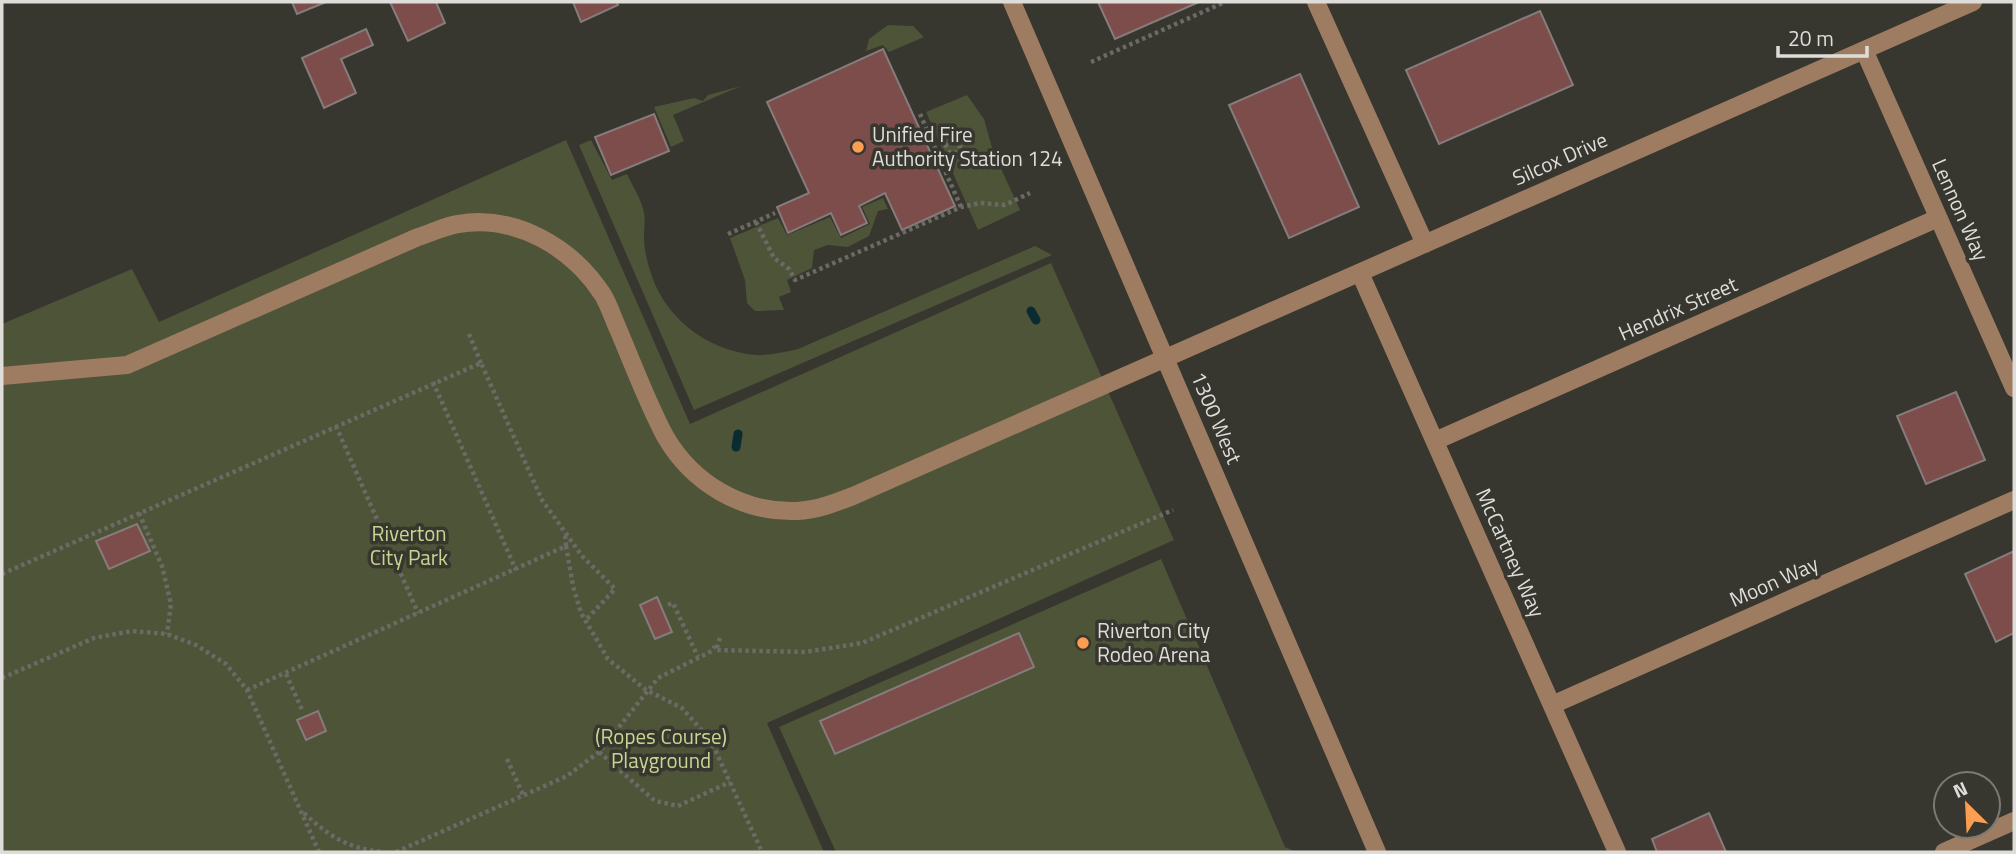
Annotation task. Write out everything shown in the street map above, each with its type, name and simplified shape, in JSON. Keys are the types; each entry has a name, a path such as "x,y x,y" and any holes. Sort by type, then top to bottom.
{"street":[{"name":"1300 West","path":"1012,2 1377,852"},
{"path":"1316,2 1425,244"},
{"name":"Silcox Drive","path":"2,376 127,365 418,237 458,224 495,222 525,230 555,246 577,265 603,295 665,435 694,472 720,492 747,505 779,511 799,511 853,496 1973,2"},
{"name":"Lennon Way","path":"1864,50 2014,388"},
{"name":"Hendrix Street","path":"1435,441 1938,218"},
{"name":"McCartney Way","path":"1360,272 1617,852"},
{"name":"Moon Way","path":"1552,705 2014,500"},
{"path":"1944,852 2014,821"}],"path":[{"path":"1091,62 1226,2"},
{"path":"920,114 961,207"},
{"path":"937,153 947,149"},
{"path":"756,222 774,258 789,269 795,280 961,207 980,203 1006,205 1030,193"},
{"path":"727,234 775,213"},
{"path":"468,334 542,500 582,556 615,589 585,621"},
{"path":"2,574 481,363"},
{"path":"433,382 516,570"},
{"path":"336,426 418,613"},
{"path":"396,852 567,776 599,752 658,678 712,651 720,638 716,650 805,652 862,643 1173,510"},
{"path":"139,513 162,566 171,604 167,634"},
{"path":"565,533 573,586 585,621 608,659 646,690 682,708 711,741 762,852"},
{"path":"247,690 566,546"},
{"path":"667,605 673,603 698,657"},
{"path":"2,678 94,638 132,631 167,634 196,645 226,664 247,690 319,852"},
{"path":"286,674 303,712"},
{"path":"599,752 655,802 678,806 730,782"},
{"path":"507,760 523,795"},
{"path":"301,810 328,835 358,850 383,852"}],"green space":[{"path":"888,25 913,26 924,37 889,52 883,45 866,51 869,39"},
{"path":"741,86 673,115 684,141 671,147 654,107 694,98 703,101 708,95"},
{"path":"967,95 984,119 993,151 1020,210 978,230 926,112"},
{"name":"Riverton City Park","path":"566,140 690,424 1051,263 1174,540 767,723 824,852 2,852 2,324 132,269 159,322"},
{"path":"591,140 612,180 627,174 638,196 644,215 647,259 655,285 664,301 688,328 719,346 737,352 760,355 798,349 1035,246 1052,255 694,410 579,145"},
{"path":"883,198 888,209 878,211 869,236 848,247 828,245 814,250 812,268 787,280 791,292 779,297 784,310 755,311 747,303 745,280 730,238 778,218 787,235 830,217 841,238 870,224 862,207"},
{"name":"Riverton City Rodeo Arena","path":"1161,559 1285,847 1296,852 836,852 779,727"}],"building":[{"path":"292,2 326,2 297,14"},
{"path":"390,2 436,2 445,23 408,41"},
{"path":"573,2 617,2 618,5 581,22"},
{"path":"1098,2 1199,2 1115,39"},
{"path":"1540,11 1573,85 1439,144 1406,70"},
{"path":"366,29 373,45 341,59 356,93 324,108 302,58"},
{"name":"Unified Fire Authority Station 124","path":"883,49 955,206 902,230 885,193 859,206 867,223 841,235 831,213 788,233 777,207 809,193 767,102"},
{"path":"1300,74 1359,207 1289,238 1229,105"},
{"path":"654,114 669,151 611,175 595,137"},
{"path":"1956,392 1985,460 1926,484 1897,416"},
{"path":"137,524 150,551 109,569 96,541"},
{"path":"2014,551 2014,633 1996,642 1965,574"},
{"path":"657,597 672,632 655,639 640,605"},
{"path":"1019,633 1034,667 835,754 820,721"},
{"path":"318,711 326,731 306,740 297,720"},
{"path":"1709,813 1726,852 1657,852 1652,839"}],"waterway":[{"path":"1031,311 1036,320"},
{"path":"736,447 738,434"}],"place":[{"name":"Unified Fire Authority Station 124","path":"858,147"},
{"name":"Riverton City Rodeo Arena","path":"1083,643"}],"park label":[{"name":"(Ropes Course) Playground","path":"661,749"}]}
